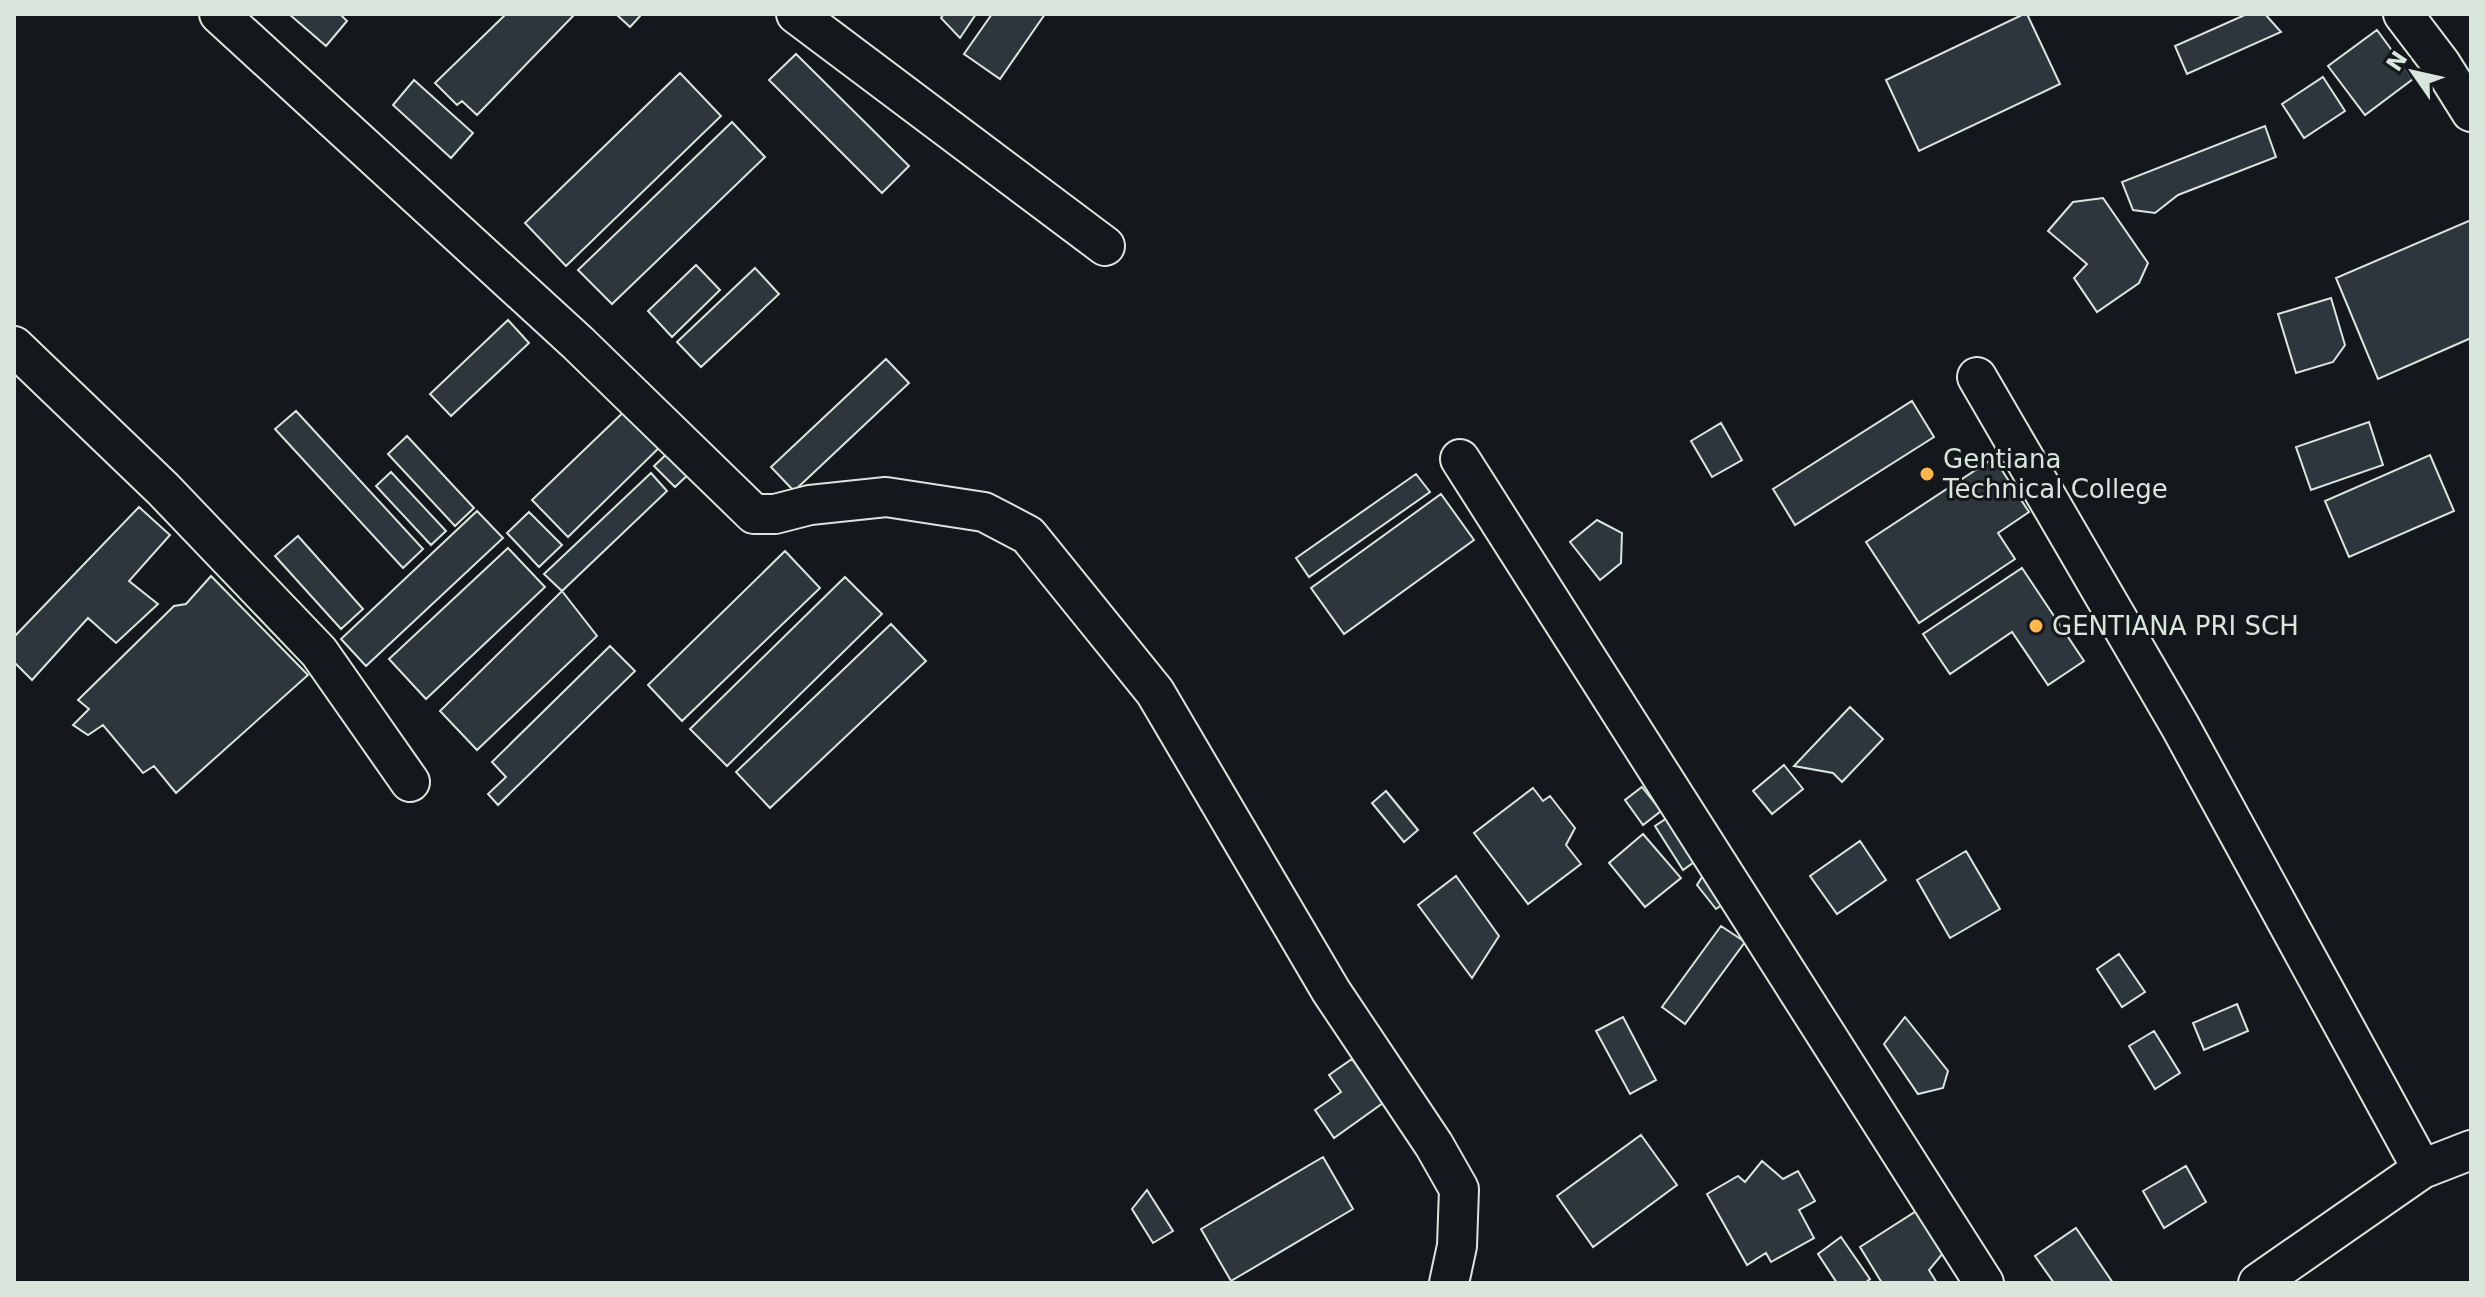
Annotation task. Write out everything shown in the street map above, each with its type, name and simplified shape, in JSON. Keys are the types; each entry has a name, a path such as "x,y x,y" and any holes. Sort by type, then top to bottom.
{"street":[{"path":"219,14 578,343 754,514 775,514 810,505 886,497 984,512 1028,535 1155,692 1331,991 1441,1156 1459,1189 1457,1246 1449,1283"},
{"path":"796,14 1105,246"},
{"path":"2403,14 2441,64 2471,112"},
{"path":"14,346 163,489 319,652 410,782"},
{"path":"1977,377 2180,726 2422,1169"},
{"path":"1460,459 1984,1283"},
{"path":"2258,1283 2422,1169 2471,1150"}],"building":[{"path":"289,14 340,14 347,21 326,46"},
{"path":"506,14 575,14 477,115 462,101 457,105 435,83"},
{"path":"616,14 642,14 630,27"},
{"path":"944,14 976,14 960,38 941,18"},
{"path":"992,14 1045,14 1000,79 964,54"},
{"path":"2027,14 2060,84 1919,151 1886,80"},
{"path":"2247,14 2265,14 2281,32 2187,74 2175,46"},
{"path":"2377,30 2413,79 2365,115 2328,66"},
{"path":"796,54 909,166 882,193 769,80"},
{"path":"680,73 721,116 566,266 525,223"},
{"path":"2323,77 2345,111 2304,138 2282,104"},
{"path":"414,80 473,133 451,158 393,105"},
{"path":"732,122 765,157 612,304 578,270"},
{"path":"2265,126 2276,157 2178,195 2155,213 2133,210 2122,182"},
{"path":"2103,198 2148,263 2139,283 2097,312 2074,278 2087,264 2048,231 2073,202"},
{"path":"2471,220 2471,338 2378,379 2336,278"},
{"path":"696,265 720,290 672,337 648,311"},
{"path":"755,268 779,294 701,367 677,342"},
{"path":"2331,298 2345,345 2333,362 2296,373 2278,314"},
{"path":"508,320 529,343 451,416 430,394"},
{"path":"886,359 909,383 794,491 771,467"},
{"path":"1912,401 1934,437 1795,525 1773,489"},
{"path":"632,404 667,440 568,537 532,500"},
{"path":"296,411 423,549 403,568 275,429"},
{"path":"2369,422 2383,465 2311,490 2296,447"},
{"path":"1721,423 1742,460 1712,477 1691,441"},
{"path":"407,436 474,508 455,526 388,454"},
{"path":"672,449 693,470 675,487 654,466"},
{"path":"2430,455 2454,511 2349,557 2325,501"},
{"path":"1994,458 2029,512 1998,533 2015,559 1919,623 1866,542"},
{"path":"391,472 446,531 431,545 376,486"},
{"path":"651,473 667,491 562,591 544,574"},
{"path":"1416,474 1430,492 1309,577 1296,558"},
{"path":"1441,494 1474,540 1344,634 1311,588"},
{"path":"139,507 170,535 129,581 158,604 116,643 88,618 32,680 14,662 14,637"},
{"path":"477,511 503,538 366,666 341,639"},
{"path":"529,512 562,545 539,567 507,533"},
{"path":"1597,520 1622,533 1621,563 1600,580 1570,542"},
{"path":"298,536 363,609 341,629 275,556"},
{"path":"508,548 545,587 426,699 389,659"},
{"path":"785,551 820,588 682,721 648,685"},
{"path":"2022,568 2084,661 2048,685 2012,632 1950,674 1923,634"},
{"path":"211,576 308,675 176,793 154,766 143,773 103,725 88,735 73,725 89,709 78,700 174,606 186,604"},
{"path":"845,577 882,614 727,766 690,729"},
{"path":"562,591 597,636 477,750 440,711"},
{"path":"891,624 926,661 770,808 736,772"},
{"path":"610,646 635,671 498,805 488,794 506,777 492,762"},
{"path":"1850,707 1883,739 1842,782 1833,773 1794,766"},
{"path":"1784,765 1803,789 1772,814 1753,791"},
{"path":"1642,787 1661,811 1643,825 1625,800"},
{"path":"1533,788 1543,801 1550,796 1575,828 1566,845 1581,864 1528,904 1474,833"},
{"path":"1386,791 1418,830 1404,842 1372,803"},
{"path":"1673,814 1701,857 1683,870 1655,826"},
{"path":"1643,834 1681,878 1645,907 1609,863"},
{"path":"1860,841 1886,880 1837,914 1810,876"},
{"path":"1966,851 2000,909 1950,938 1917,880"},
{"path":"1707,869 1729,900 1716,909 1697,885"},
{"path":"1456,876 1499,936 1472,978 1418,905"},
{"path":"1721,926 1745,942 1685,1024 1662,1007"},
{"path":"2119,954 2145,992 2122,1007 2097,969"},
{"path":"2237,1004 2248,1031 2204,1050 2193,1023"},
{"path":"1623,1017 1656,1080 1630,1094 1596,1031"},
{"path":"1905,1017 1948,1071 1943,1088 1918,1094 1884,1044"},
{"path":"2154,1031 2180,1073 2155,1089 2129,1046"},
{"path":"1352,1059 1383,1103 1334,1138 1315,1110 1341,1092 1329,1075"},
{"path":"1641,1135 1677,1185 1593,1247 1557,1196"},
{"path":"1323,1157 1353,1209 1231,1281 1201,1229"},
{"path":"1762,1161 1783,1179 1798,1171 1815,1201 1799,1210 1814,1238 1771,1262 1766,1253 1747,1265 1707,1194 1738,1176 1745,1182"},
{"path":"2186,1166 2206,1202 2164,1228 2143,1191"},
{"path":"1147,1190 1173,1231 1153,1243 1132,1209"},
{"path":"1918,1210 1944,1252 1929,1270 1937,1283 1882,1283 1860,1247"},
{"path":"2076,1228 2113,1283 2054,1283 2035,1256"},
{"path":"1841,1237 1870,1279 1865,1283 1837,1283 1818,1254"}],"place":[{"name":"Gentiana Technical College","path":"1927,474"},
{"name":"GENTIANA PRI SCH","path":"2036,626"}]}
